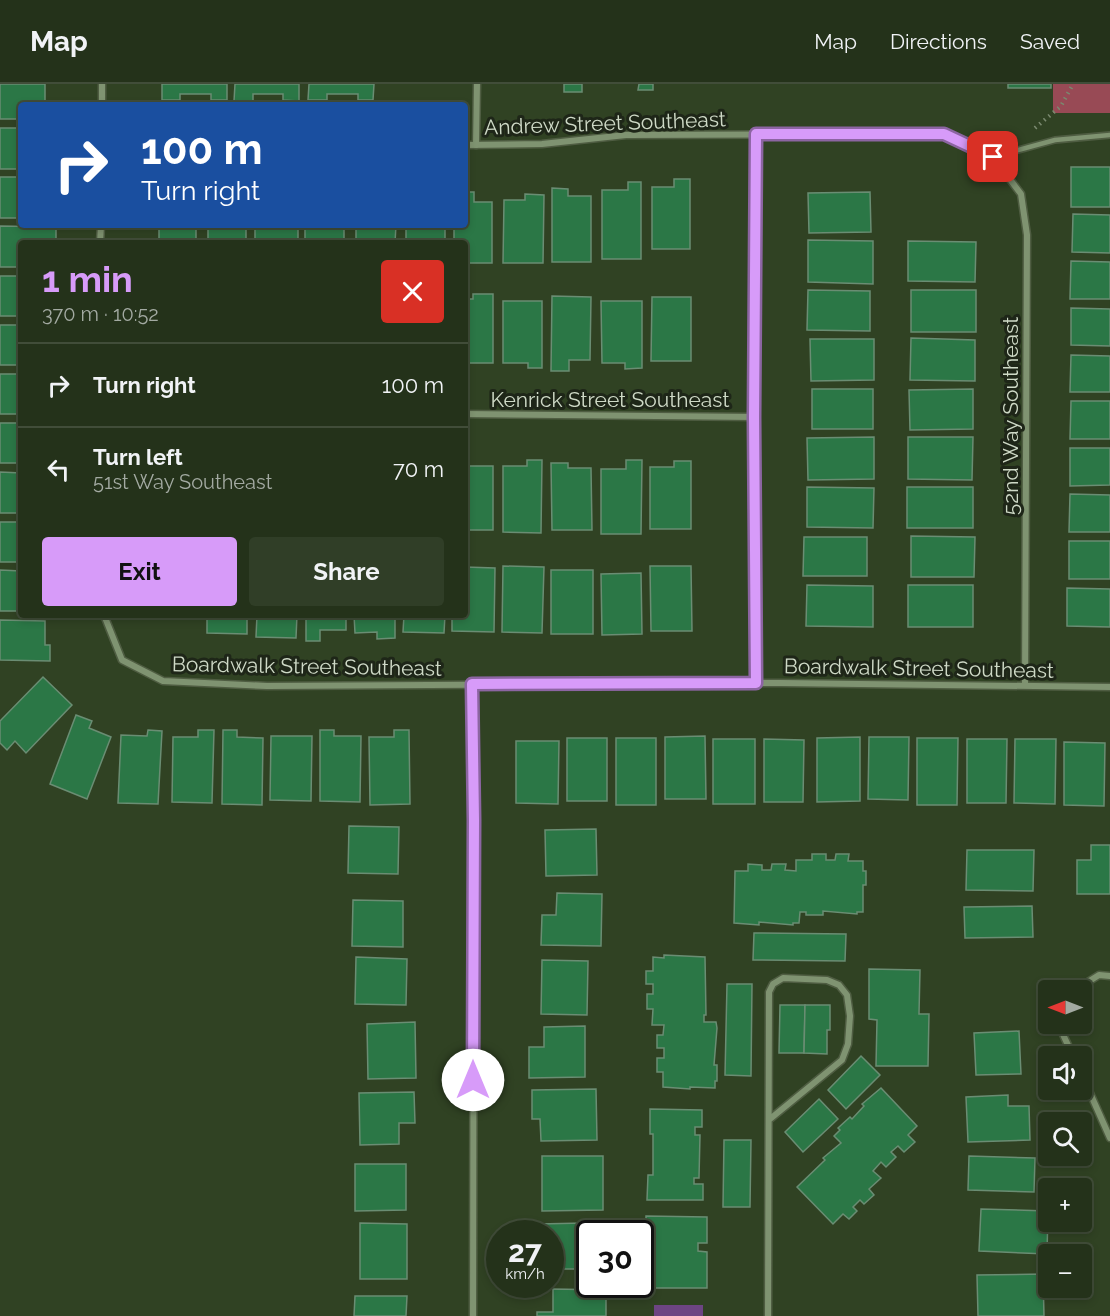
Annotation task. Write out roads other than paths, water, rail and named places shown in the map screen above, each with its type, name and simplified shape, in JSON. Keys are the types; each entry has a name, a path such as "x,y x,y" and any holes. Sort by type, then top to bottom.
{"street":[{"path":"102,84 102,102"},
{"path":"476,145 477,84"},
{"path":"756,134 754,417 756,683"},
{"name":"Andrew Street Southeast","path":"468,145 542,144 626,135 944,134 993,157"},
{"name":"52nd Way Southeast","path":"993,157 1020,194 1027,235 1024,684"},
{"name":"Kenrick Street Southeast","path":"468,414 754,417"},
{"name":"Boardwalk Street Southeast","path":"105,618 122,660 163,681 267,686 756,683 1024,684 1110,687"},
{"path":"472,684 473,1316"},
{"path":"1091,980 1099,975 1110,976"},
{"path":"768,1316 769,992 773,984 783,978 827,980 839,985 846,995 850,1016 848,1044 842,1060 770,1119"},
{"path":"1092,1098 1110,1138"}],"lane":[{"path":"993,157 1055,140 1110,135"}]}
